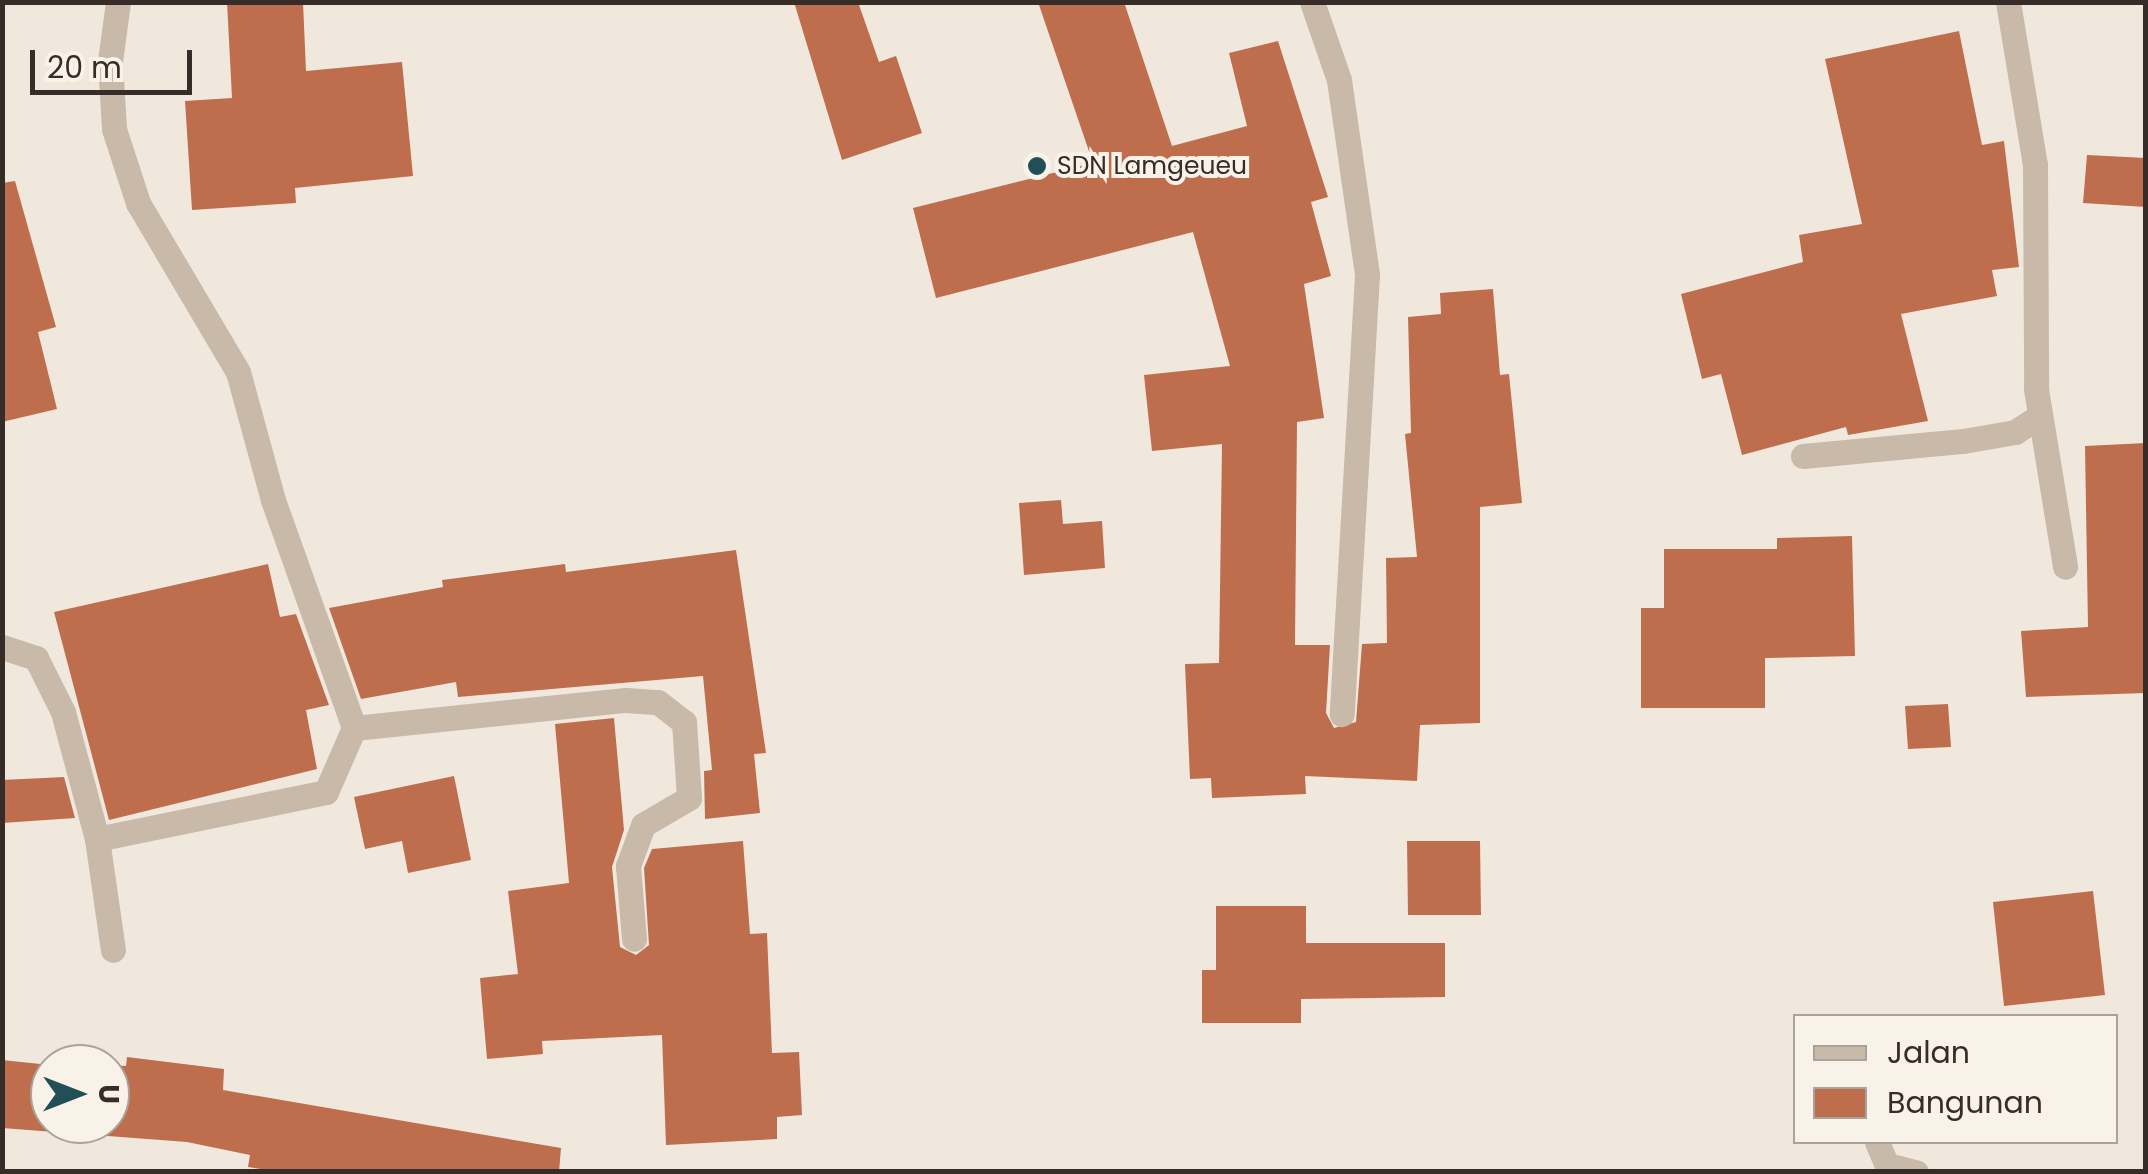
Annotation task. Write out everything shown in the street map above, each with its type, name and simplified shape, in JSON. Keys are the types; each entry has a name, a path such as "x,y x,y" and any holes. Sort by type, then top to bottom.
{"street":[{"path":"97,839 326,792 354,728 274,500 238,372 138,203 114,129 110,62 118,2"},
{"path":"1312,2 1339,80 1367,274 1342,714"},
{"path":"2008,2 2035,165 2040,416 2065,566"},
{"path":"1804,456 1963,441 2015,432 2040,416"},
{"path":"2,648 36,658 62,712 97,839 114,950"},
{"path":"354,728 658,702 684,722 689,798 642,825 628,866 634,939"},
{"path":"1879,1144 1886,1165 1916,1172"}],"building":[{"path":"227,2 303,2 306,71 402,62 413,176 295,188 296,203 192,210 185,101 232,98"},
{"path":"794,2 858,2 879,62 896,56 922,133 842,160"},
{"path":"1038,2 1124,2 1172,146 1247,126 1229,53 1278,41 1328,197 1311,202 1331,276 1304,284 1324,418 1297,422 1295,645 1330,645 1326,713 1334,728 1356,722 1362,644 1387,643 1386,558 1417,557 1405,434 1411,433 1408,317 1441,314 1440,293 1493,289 1500,375 1509,374 1522,503 1480,507 1480,723 1420,725 1417,781 1305,776 1306,794 1212,798 1211,778 1190,779 1185,664 1219,663 1222,444 1152,451 1144,375 1230,366 1193,232 936,298 913,208 1093,163"},
{"path":"1959,31 1982,145 2004,141 2019,267 1992,270 1997,296 1901,314 1928,421 1848,435 1846,427 1742,455 1721,374 1702,379 1681,294 1803,262 1799,235 1862,224 1825,59"},
{"path":"2087,155 2146,158 2146,207 2083,203"},
{"path":"15,181 56,327 38,332 57,409 2,422 2,183"},
{"path":"2146,443 2146,693 2026,697 2021,631 2088,627 2085,446"},
{"path":"1061,500 1063,524 1102,521 1105,568 1024,575 1019,503"},
{"path":"1852,536 1855,656 1765,658 1765,708 1641,708 1641,608 1664,608 1664,549 1777,549 1777,538"},
{"path":"736,550 766,753 754,754 760,813 705,819 704,771 712,770 703,676 458,697 456,682 361,699 329,608 443,587 442,580 565,564 566,572"},
{"path":"268,564 280,617 296,614 329,705 306,710 317,769 109,820 54,612"},
{"path":"1948,704 1951,747 1908,749 1905,706"},
{"path":"614,718 624,830 612,867 620,947 636,955 649,945 644,868 652,849 743,841 750,934 767,933 772,1053 799,1052 802,1115 777,1117 777,1139 666,1145 662,1035 542,1041 543,1054 487,1059 480,978 518,974 508,891 569,883 555,724"},
{"path":"454,776 471,860 408,873 402,841 365,849 354,797"},
{"path":"64,777 75,818 2,823 2,780"},
{"path":"1407,841 1480,841 1481,915 1408,915"},
{"path":"2093,891 2105,995 2004,1006 1993,902"},
{"path":"1216,906 1306,906 1306,943 1445,943 1445,997 1301,999 1301,1023 1202,1023 1202,970 1216,970"},
{"path":"130,1057 224,1069 223,1090 561,1148 559,1172 281,1172 248,1167 250,1155 187,1142 130,1138"},
{"path":"2,1060 30,1063 30,1130 2,1128"}],"place":[{"name":"SDN Lamgeueu","path":"1037,166"}]}
